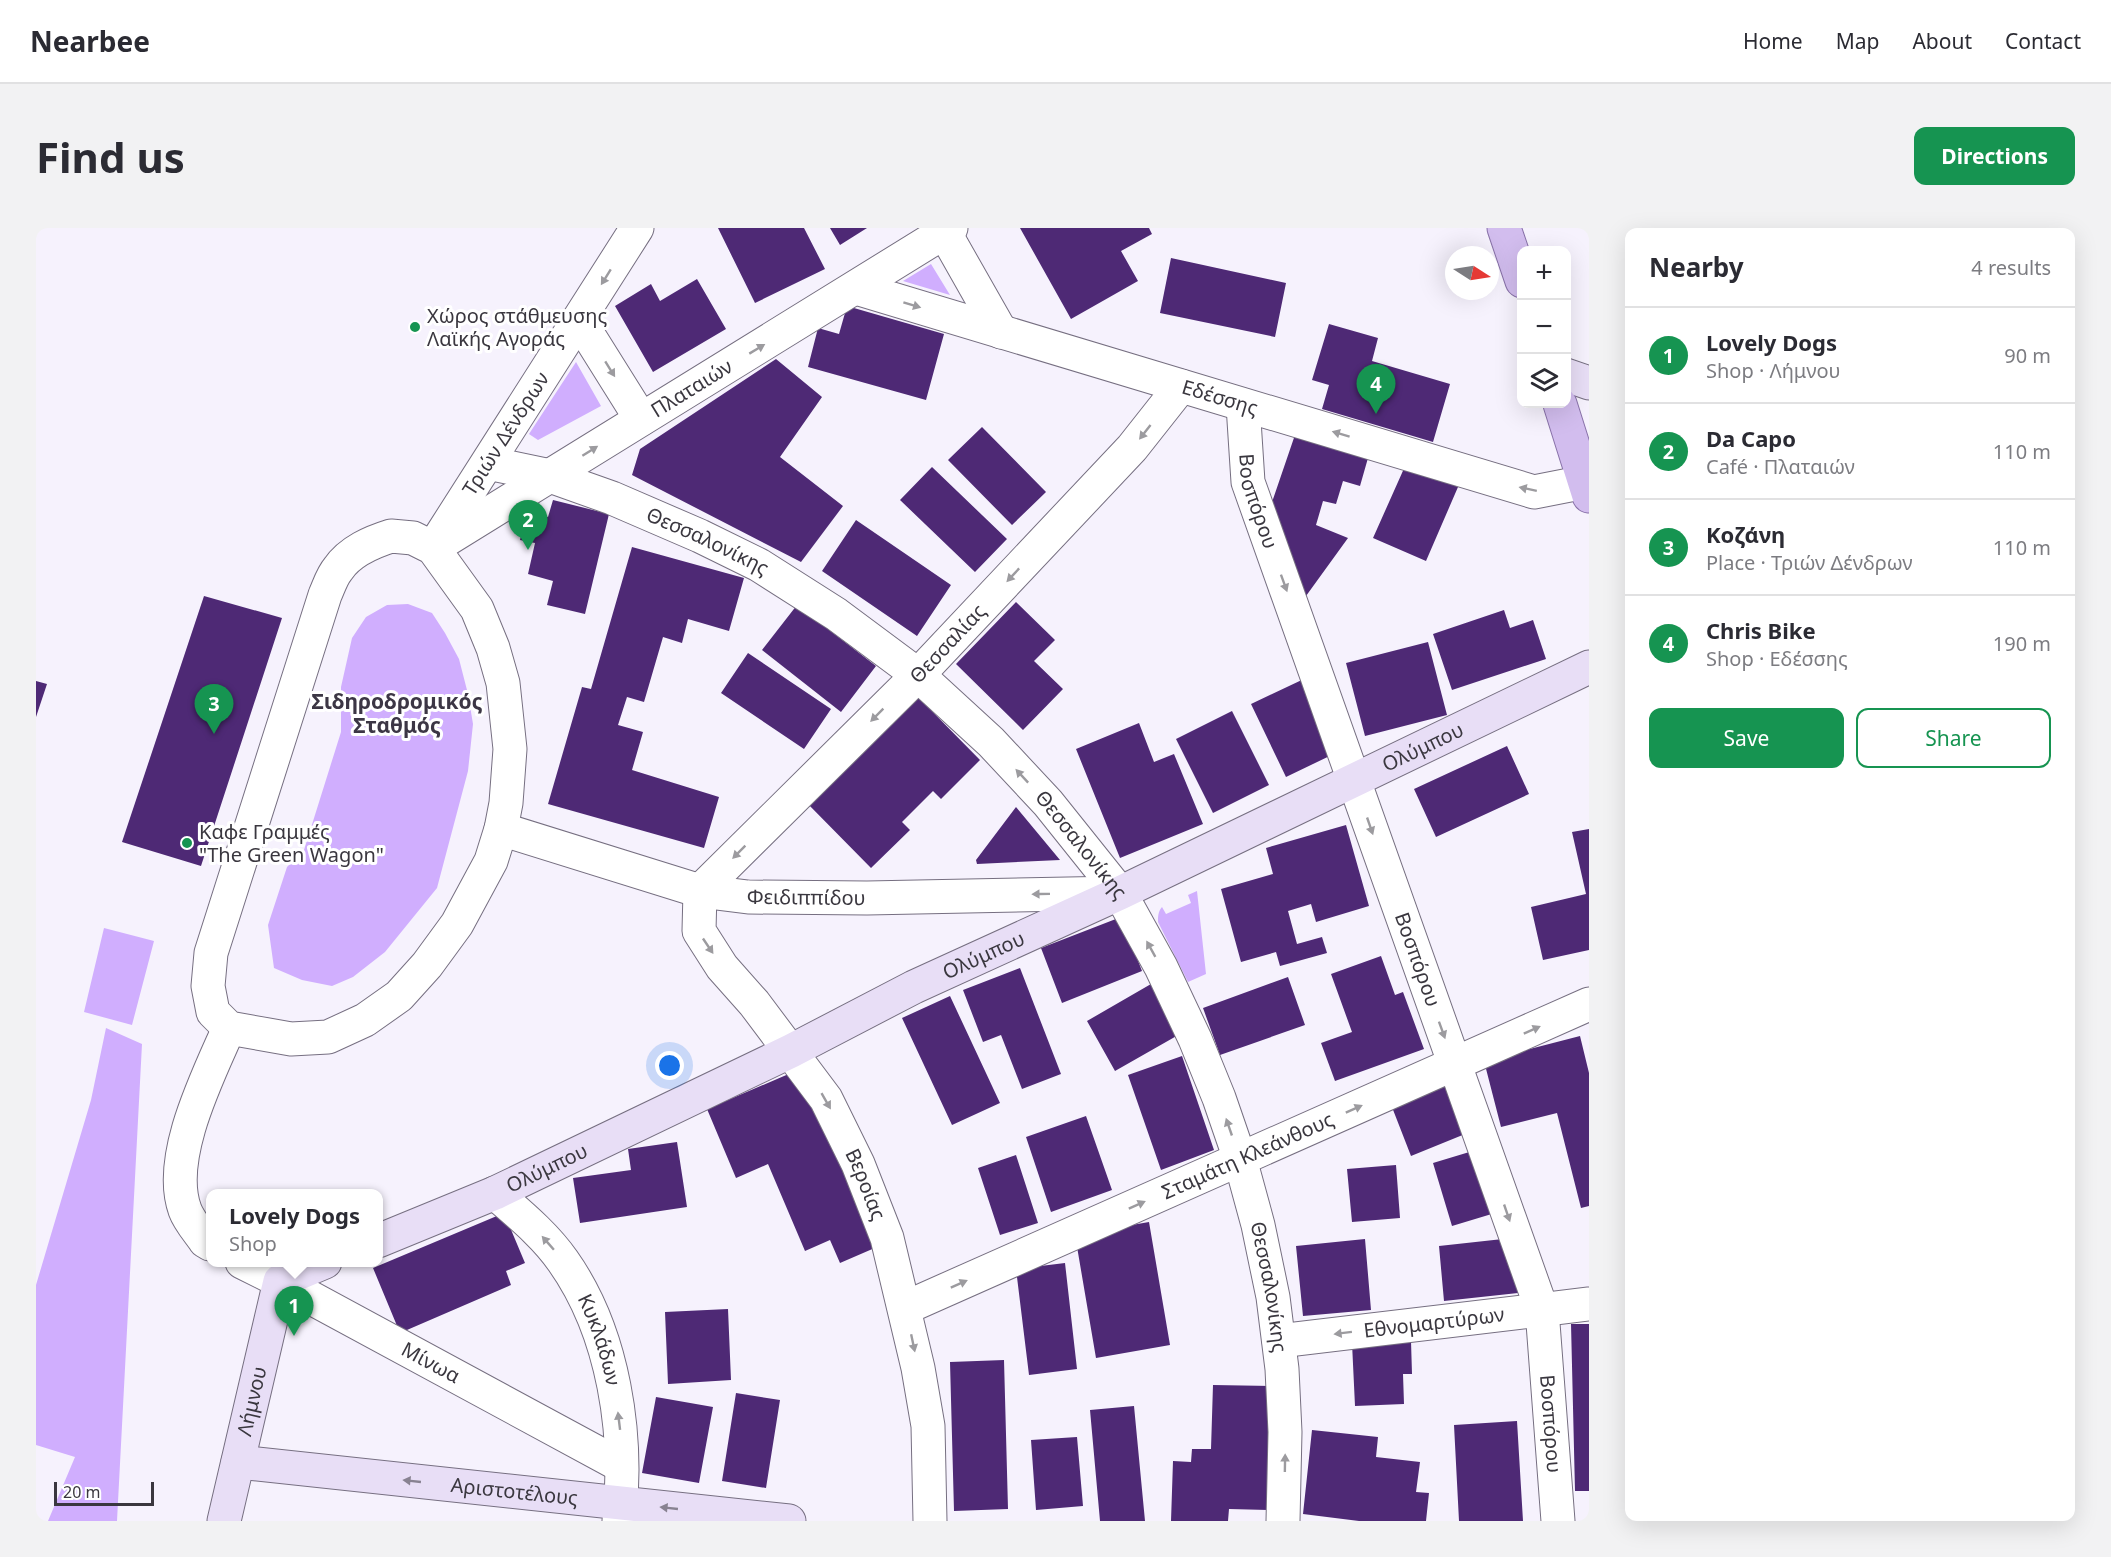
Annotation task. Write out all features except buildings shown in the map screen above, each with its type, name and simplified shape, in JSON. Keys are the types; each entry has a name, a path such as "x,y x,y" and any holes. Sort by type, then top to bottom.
{"main road":[{"path":"1504,228 1517,269"},
{"path":"1561,408 1588,486"}],"street":[{"name":"Τριών Δένδρων","path":"433,548 637,228"},
{"path":"946,229 1001,332"},
{"name":"Πλαταιών","path":"433,548 856,288 946,229"},
{"name":"Εδέσσης","path":"856,288 1534,492 1588,486"},
{"path":"579,320 642,419"},
{"path":"1571,377 1589,383"},
{"name":"Θεσσαλίας","path":"700,891 918,675 1132,448 1181,386"},
{"name":"Βοσπόρου","path":"1243,405 1248,482 1542,1310 1558,1521"},
{"name":"Θεσσαλονίκης","path":"488,463 550,476 612,498 700,536 759,565 836,614 918,675 991,742 1048,803 1120,893 1161,967 1195,1039 1240,1159 1258,1224 1279,1341 1285,1432 1283,1521"},
{"path":"391,536 412,538 433,548 477,609 493,648 503,683 510,749 508,786 501,829 491,861 457,924 427,965 399,996 365,1020 328,1036 291,1039 229,1028 213,1012 208,986 211,953 325,595 338,568 354,553 372,542 391,536"},
{"name":"Ολύμπου","path":"383,1239 495,1193 791,1051 914,987 1120,893 1589,667"},
{"name":"Φειδιππίδου","path":"501,829 700,891 747,897 1120,893"},
{"name":"Βεροίας","path":"700,891 699,932 722,967 754,1003 826,1099 858,1164 887,1238 905,1308 928,1426 930,1521"},
{"name":"Σταμάτη Κλεάνθους","path":"905,1308 1589,1004"},
{"path":"206,1242 185,1212 180,1192 181,1169 192,1119 229,1028"},
{"name":"Κυκλάδων","path":"495,1193 540,1233 563,1261 585,1298 603,1341 614,1382 620,1429 620,1512"},
{"name":"Μίνωα","path":"251,1267 621,1465"},
{"path":"280,1281 315,1267"},
{"name":"Λήμνου","path":"230,1520 238,1462 280,1281"},
{"name":"Εθνομαρτύρων","path":"1279,1341 1589,1304"},
{"name":"Αριστοτέλους","path":"238,1462 620,1512 789,1521"}],"shaded area":[{"path":"931,264 950,295 903,281"},
{"path":"576,362 601,406 538,440 529,434"},
{"path":"408,604 432,613 445,633 459,659 473,724 468,771 437,888 385,952 353,977 332,986 302,980 274,968 268,925 287,867 304,850 341,732 341,687 352,638 366,617 387,605"},
{"path":"1197,891 1206,974 1188,982 1158,922 1158,916 1162,907 1166,914 1191,903 1188,895"},
{"path":"104,928 154,941 132,1025 84,1012"},
{"path":"106,1028 142,1044 117,1521 48,1521 75,1457 36,1445 36,1285 91,1100"}],"place":[{"name":"Χώρος στάθμευσης Λαϊκής Αγοράς","path":"415,327"},
{"name":"Chris Bike","path":"1376,414"},
{"name":"Da Capo","path":"528,550"},
{"name":"Κοζάνη","path":"214,734"},
{"name":"Καφε Γραμμές \"The Green Wagon\"","path":"187,843"},
{"name":"Lovely Dogs","path":"294,1336"}],"district":[{"name":"Σιδηροδρομικός Σταθμός","path":"397,714"}]}
